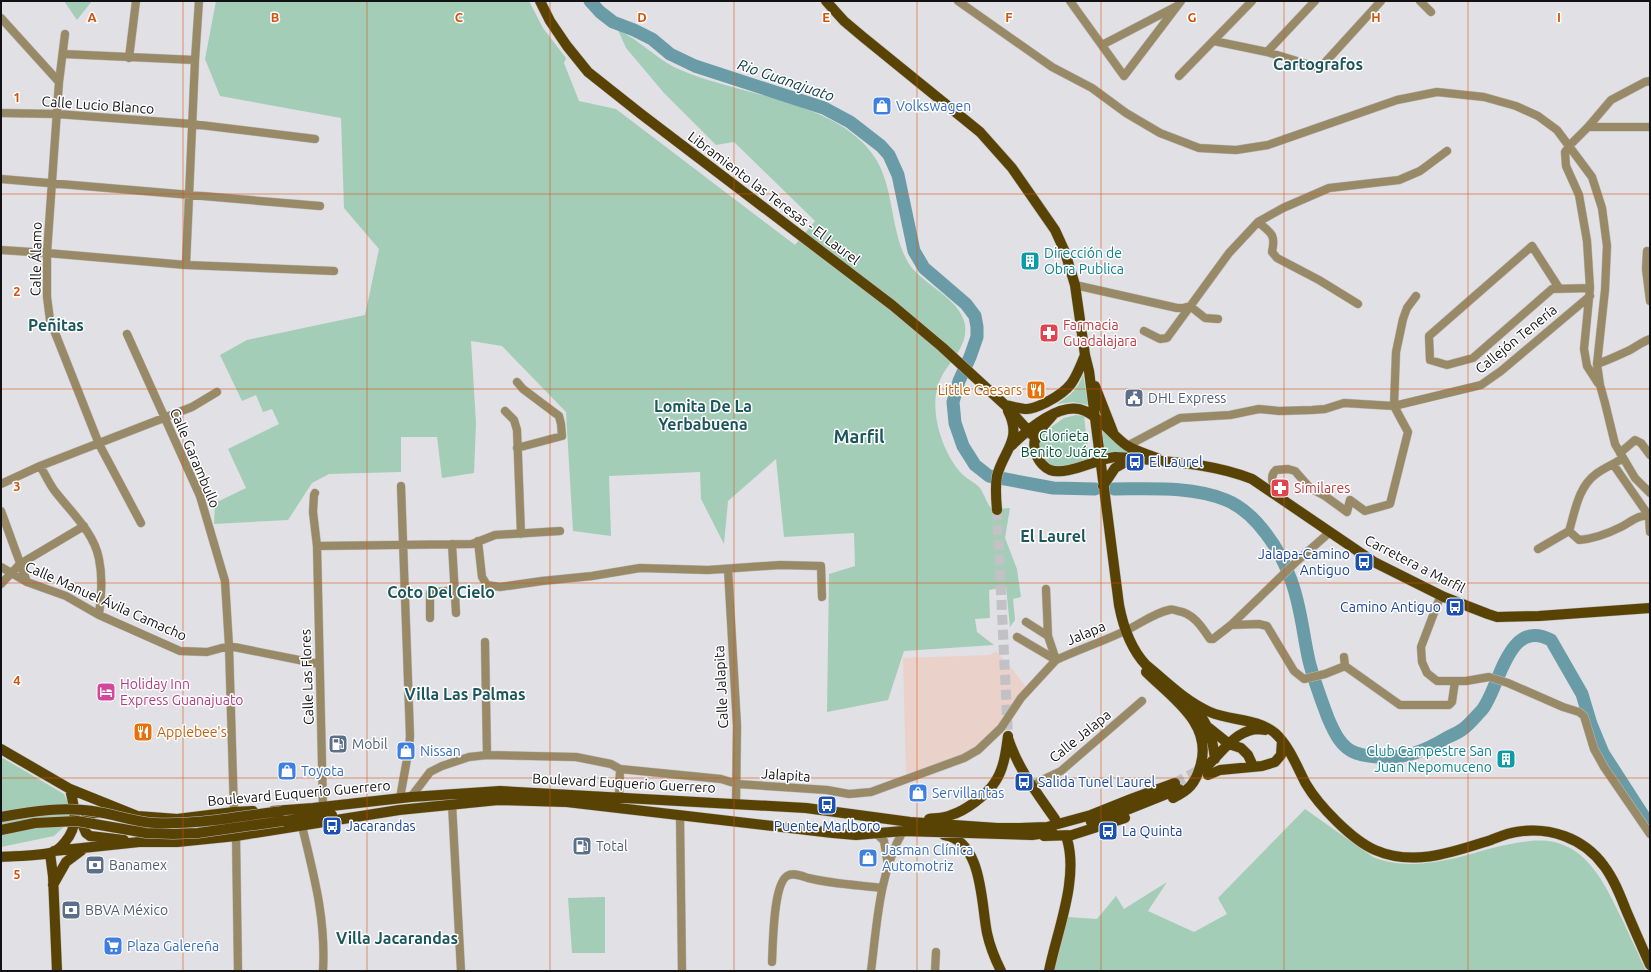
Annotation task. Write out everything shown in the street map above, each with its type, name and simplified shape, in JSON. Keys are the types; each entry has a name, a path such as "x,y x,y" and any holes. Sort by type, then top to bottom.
{"main road":[{"name":"Libramiento las Teresas - El Laurel","path":"540,1 550,20 567,46 588,72 653,124 892,305 975,377 1005,405 1036,439"},
{"path":"826,1 844,21 980,132 994,146 1012,168 1054,230 1065,252 1075,285 1085,355 1089,371 1124,629 1134,658 1142,668 1189,713 1196,723 1203,742 1203,752 1198,772 1194,782 1186,791 1116,821 1072,835 1032,835"},
{"path":"1005,405 1026,409 1037,407 1056,397 1074,382 1085,355"},
{"path":"1089,371 1114,436"},
{"path":"1005,405 1010,415 1013,431 1011,446"},
{"path":"997,510 996,487 1001,466 1011,446 1027,430 1053,414 1070,408 1085,411 1095,418"},
{"path":"1053,414 1036,439 1036,456 1041,463 1048,469 1057,472 1100,460"},
{"name":"Carretera a Marfil","path":"1095,418 1127,446 1164,462"},
{"name":"Carretera a Marfil","path":"1100,460 1115,457 1192,464 1237,473 1252,479 1374,562 1444,597 1474,610 1497,617 1539,616 1650,608"},
{"path":"1104,486 1116,468 1132,459"},
{"path":"1124,629 1139,657 1146,665 1198,706 1219,716 1255,723 1274,732 1290,752 1307,785 1328,812 1357,839 1374,850 1408,859 1445,855 1515,832 1534,830 1566,836 1582,843 1604,865 1614,883 1650,965"},
{"path":"1192,701 1209,728 1213,742 1215,759"},
{"path":"1209,728 1229,744 1241,748 1248,755 1253,766"},
{"path":"1274,732 1253,729 1246,731 1229,744 1206,771 1270,765 1278,760 1282,750 1282,741"},
{"path":"910,822 950,816 963,810 976,801 995,782 1002,765 1008,736 1016,760 1055,819"},
{"name":"Boulevard Euquerio Guerrero","path":"1,749 70,790 131,814 154,818 177,819 234,812 282,816 323,807 411,796 500,791 736,803 812,809 910,822 997,828 1047,827 1091,815 1131,799 1177,786 1114,815 1074,827 1032,835 922,832"},
{"path":"52,852 62,846 70,836 74,825 75,810 70,790"},
{"path":"154,818 134,819 113,814 95,813 86,817 84,820 84,830 90,836 138,842 177,842 236,836 356,816 498,800 559,801 856,835 904,831 948,836 955,839 968,851 973,860 977,872 987,934 991,948 1001,971"},
{"path":"1,817 34,810 80,809 147,822 174,823 282,816 341,814 356,816"},
{"path":"1,830 35,823 77,821 146,833 198,833 282,816"},
{"path":"1049,971 1068,882 1070,859 1067,839"},
{"path":"1,858 138,842"},
{"path":"53,885 66,862 84,849"},
{"path":"52,852 57,971"}],"street":[{"path":"129,58 136,1"},
{"path":"186,265 199,1"},
{"path":"958,1 1052,67 1092,88 1133,117 1160,133 1199,148 1236,150 1268,145 1397,100 1437,92 1484,97 1516,106 1538,116 1557,130 1570,145 1592,177 1602,208 1607,246 1605,290 1597,364 1600,386 1615,444 1635,478 1650,493"},
{"path":"1179,76 1252,1"},
{"path":"1266,52 1315,1"},
{"path":"1214,41 1266,52 1320,68 1381,1"},
{"path":"1420,1 1431,12"},
{"path":"1074,2 1124,76 1179,2"},
{"path":"1102,45 1179,2"},
{"path":"1,18 59,82"},
{"name":"Calle Álamo","path":"65,34 56,114 47,253 47,297 50,320 100,444 141,523"},
{"path":"63,54 195,60"},
{"path":"1600,386 1587,366 1584,349 1590,292 1587,241 1579,195 1566,166 1565,152 1611,100 1645,82 1650,81"},
{"name":"Calle Lucio Blanco","path":"1,113 56,114 192,124 315,139"},
{"path":"1588,127 1650,127"},
{"path":"1144,331 1160,339 1167,338 1229,252 1258,222 1283,208 1329,188 1399,180 1420,171 1447,151"},
{"path":"1,179 320,206"},
{"path":"1258,222 1272,234 1275,241 1272,252 1277,258 1319,280 1358,304"},
{"path":"1559,288 1532,246 1429,336 1430,360 1447,365 1472,358 1552,289 1559,288 1590,292"},
{"path":"1,250 186,265 334,271"},
{"path":"1648,251 1646,269 1650,301"},
{"path":"1075,285 1177,308 1190,306"},
{"name":"Callejón Tenería","path":"1127,446 1180,418 1230,414 1259,409 1279,411 1325,409 1344,403 1394,406 1481,385 1501,371 1590,292"},
{"path":"1280,498 1271,479 1272,473 1276,470 1288,469 1295,472 1310,488 1325,496 1347,512 1350,500 1365,511 1390,504 1408,432 1394,406 1396,352 1402,319 1407,308 1416,296"},
{"path":"1190,306 1205,318 1218,319"},
{"name":"Calle Garambullo","path":"127,334 200,496 225,581 229,646 234,812"},
{"path":"1597,364 1612,359 1633,348 1639,343 1650,339"},
{"path":"517,382 523,389 558,416 561,424 562,436 517,448"},
{"path":"1,484 40,466 100,444 192,407 217,392"},
{"path":"505,411 514,420 517,430 521,534"},
{"path":"1538,549 1569,531 1583,488 1595,475 1613,464 1633,441 1636,440 1641,443 1650,455"},
{"path":"1613,464 1649,516 1650,532"},
{"path":"40,466 53,488 84,526 99,559 102,590 99,615"},
{"path":"400,798 410,736 401,486"},
{"name":"Calle Las Flores","path":"315,493 313,512 317,546 323,807"},
{"path":"1,512 27,582"},
{"path":"1569,531 1579,540 1589,539 1620,528 1638,517 1644,515 1649,516"},
{"path":"1,584 20,564 84,526"},
{"path":"317,546 452,544 475,542 495,535 560,531"},
{"path":"1231,625 1297,561 1330,532"},
{"path":"475,542 482,577 487,585 500,587 592,576 640,568 728,569 780,565 821,566 822,597"},
{"path":"452,544 456,613"},
{"name":"Calle Manuel Ávila Camacho","path":"1,567 27,582 66,596 99,615 180,651 207,652 229,646 319,664"},
{"name":"Calle Jalapita","path":"728,569 737,726 736,803"},
{"path":"1046,589 1048,636 1056,660"},
{"path":"430,618 430,593 455,590"},
{"path":"1444,597 1439,600 1421,647 1422,662 1427,673 1438,681 1455,681 1489,677 1508,683 1563,707 1579,712 1584,716 1594,749 1604,767 1650,834"},
{"name":"Jalapa","path":"1056,660 1083,648 1095,645 1124,629 1170,610 1180,611 1198,622 1210,639 1213,639 1231,625"},
{"path":"1026,622 1048,636"},
{"path":"1231,625 1259,624 1267,626 1294,671 1304,679 1325,674 1345,666"},
{"path":"1017,637 1056,660"},
{"path":"484,642 487,754"},
{"path":"1344,657 1345,666 1400,705 1448,705 1452,702 1455,681"},
{"name":"Jalapita","path":"411,796 430,772 442,766 469,757 487,754 576,758 611,764 620,769 721,779 737,784 826,790 849,794 871,792 964,758 978,750 1001,728 1021,698 1056,660"},
{"name":"Calle Jalapa","path":"1033,786 1061,771 1142,701"},
{"path":"619,797 620,769"},
{"path":"452,804 461,971"},
{"path":"680,815 682,971"},
{"path":"302,826 321,908 323,971"},
{"path":"871,971 882,888 897,842 904,831"},
{"path":"876,833 884,841 888,870"},
{"path":"236,836 238,971"},
{"path":"772,962 777,899 779,887 786,877 790,875 832,883 882,888"},
{"path":"935,971 936,952"}],"shaded area":[{"path":"996,651 1026,687 991,735 970,752 906,774 903,658 990,655"}],"green space":[{"path":"64,1 92,1 77,20"},
{"path":"216,1 529,1 543,28 566,58 564,63 579,101 616,109 795,245 815,221 734,142 716,145 664,93 626,48 618,30 674,67 698,77 813,112 839,124 860,140 877,161 883,173 895,226 903,252 909,264 956,307 962,316 965,325 964,340 961,347 941,378 937,389 935,401 936,414 938,427 947,453 961,473 980,488 992,509 1010,508 1005,538 1017,569 1021,597 1013,599 1015,620 1010,627 1006,587 989,590 990,618 975,619 977,632 994,645 904,651 888,700 827,712 829,574 855,566 854,533 784,537 776,459 728,501 724,544 701,499 700,472 609,476 611,536 573,531 566,412 502,346 471,341 476,423 474,473 442,478 437,437 401,437 401,472 329,474 312,483 288,520 214,524 215,503 246,488 228,449 279,424 272,409 263,412 256,395 242,401 220,355 247,340 365,315 379,249 344,208 341,118 220,96 205,59"},
{"path":"1083,374 1088,405 1073,402 1057,404 1076,388"},
{"name":"Glorieta Benito Juárez","path":"1076,415 1084,416 1089,459 1058,468 1046,463 1038,451 1040,438 1044,432 1064,418"},
{"path":"1102,429 1135,456 1123,453 1105,454"},
{"path":"1,757 64,794 69,805 68,823 54,836 1,847"},
{"path":"1305,809 1373,857 1393,863 1414,864 1435,862 1526,841 1548,841 1562,844 1575,851 1585,859 1602,882 1622,919 1646,971 1053,971 1068,917 1097,919 1116,896 1124,909 1167,882 1148,911 1194,932 1227,914 1218,898"},
{"path":"605,897 605,953 572,953 568,898"}],"waterway":[{"name":"Rio Guanajuato","path":"590,1 600,12 613,22 652,39 670,54 695,66 824,108 850,122 881,146 889,155 898,175 914,251 924,268 966,304 975,316 977,337 959,381 953,402 955,423 963,446 975,465 989,476 1053,488 1095,489"},
{"path":"1114,489 1170,489 1199,492 1226,500 1247,513 1257,523 1274,545 1287,569 1300,610 1311,668 1328,718 1342,743 1351,751 1356,753 1378,757 1408,755 1428,748 1458,732 1468,725 1482,710 1507,658 1515,646 1524,638 1536,636 1551,640 1582,694 1591,724 1603,753 1650,826"}],"tunnel":[{"path":"997,510 1008,736"},
{"path":"1175,783 1203,768"}],"place":[{"name":"Volkswagen","path":"882,106"},
{"name":"Dirección de Obra Publica","path":"1030,261"},
{"name":"Farmacia Guadalajara","path":"1049,333"},
{"name":"Little Caesars","path":"1036,390"},
{"name":"DHL Express","path":"1134,398"},
{"name":"El Laurel","path":"1135,462"},
{"name":"Similares","path":"1280,488"},
{"name":"Jalapa-Camino Antiguo","path":"1364,562"},
{"name":"Camino Antiguo","path":"1455,607"},
{"name":"Holiday Inn Express Guanajuato","path":"106,692"},
{"name":"Applebee's","path":"143,732"},
{"name":"Mobil","path":"338,744"},
{"name":"Nissan","path":"406,751"},
{"name":"Club Campestre San Juan Nepomuceno","path":"1506,759"},
{"name":"Toyota","path":"287,771"},
{"name":"Salida Tunel Laurel","path":"1024,782"},
{"name":"Servillantas","path":"918,793"},
{"name":"Puente Marlboro","path":"827,805"},
{"name":"Jacarandas","path":"332,826"},
{"name":"La Quinta","path":"1108,831"},
{"name":"Total","path":"582,846"},
{"name":"Jasman Clínica Automotriz","path":"868,858"},
{"name":"Banamex","path":"95,865"},
{"name":"BBVA México","path":"71,910"},
{"name":"Plaza Galereña","path":"113,946"}],"district":[{"name":"Cartografos","path":"1318,64"},
{"name":"Peñitas","path":"56,325"},
{"name":"Lomita De La Yerbabuena","path":"703,415"},
{"name":"Marfil","path":"859,436"},
{"name":"El Laurel","path":"1053,536"},
{"name":"Coto Del Cielo","path":"441,592"},
{"name":"Villa Las Palmas","path":"465,694"},
{"name":"Villa Jacarandas","path":"397,938"}]}
